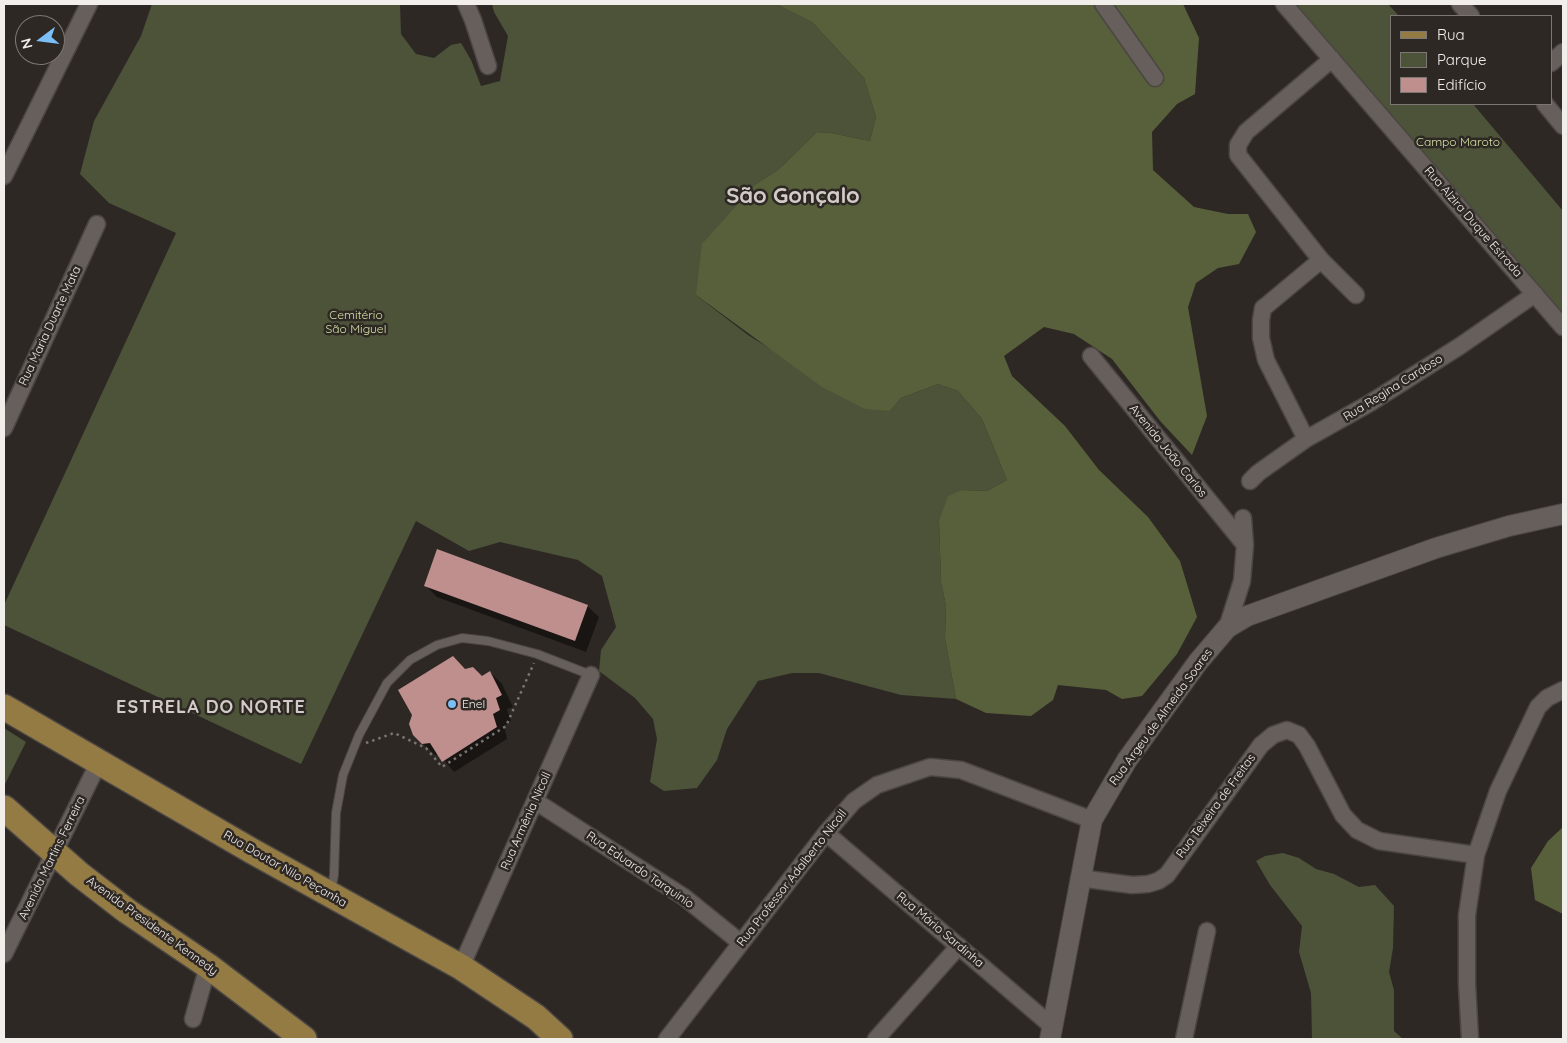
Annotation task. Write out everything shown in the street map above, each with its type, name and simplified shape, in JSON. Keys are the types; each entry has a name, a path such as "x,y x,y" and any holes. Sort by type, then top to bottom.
{"main road":[{"name":"Rua Doutor Nilo Peçanha","path":"4,707 330,896 461,967 536,1017 560,1039"},
{"name":"Avenida Presidente Kennedy","path":"4,808 55,854 127,911 208,966 304,1039"}],"street":[{"path":"4,176 90,4"},
{"path":"466,4 474,20 488,66"},
{"path":"1103,4 1155,78"},
{"name":"Rua Alzira Duque Estrada","path":"1284,4 1562,323"},
{"path":"1460,4 1470,15"},
{"path":"1552,62 1563,52"},
{"path":"1332,59 1246,132 1238,145 1238,155 1243,164 1321,260 1356,295"},
{"path":"1547,105 1563,126"},
{"name":"Rua Maria Duarte Mata","path":"4,428 97,224"},
{"path":"1306,439 1266,360 1261,338 1260,320 1266,305 1321,260"},
{"name":"Rua Regina Cardoso","path":"1250,481 1258,473 1306,439 1370,403 1452,352 1535,294"},
{"name":"Avenida João Carlos","path":"1091,356 1245,546"},
{"name":"Rua Argeu de Almeida Soares","path":"1052,1033 1079,878 1092,820 1127,760 1198,662 1227,628 1247,616 1436,548 1509,526 1563,514"},
{"path":"1227,628 1242,581 1245,546 1243,518"},
{"name":"Rua Armênia Nicoll","path":"461,967 591,675"},
{"path":"1470,1039 1467,984 1467,915 1476,855 1498,791 1538,707 1546,698 1563,690"},
{"name":"Rua Teixeira de Freitas","path":"1079,878 1132,885 1148,884 1158,881 1167,875 1261,745 1273,735 1287,730 1299,735 1307,746 1343,815 1357,830 1378,842 1476,855"},
{"name":"Avenida Martins Ferreira","path":"4,954 99,762"},
{"name":"Rua Professor Adalberto Nicoll","path":"667,1039 826,834 854,801 878,785 930,766 961,770 1092,820"},
{"name":"Rua Eduardo Tarquinio","path":"536,801 684,897 741,943"},
{"name":"Rua Mário Sardinha","path":"826,834 959,946 1052,1033"},
{"path":"1184,1039 1207,931"},
{"path":"876,1039 959,946"},
{"path":"193,1019 208,966"}],"lane":[{"path":"330,896 334,875 338,796 354,747 387,683 410,660 437,645 462,638 488,641 537,654 591,675"}],"path":[{"path":"354,747 394,733 426,748 442,767 506,726 537,654"}],"green space":[{"name":"Cemitério São Miguel","path":"152,4 400,4 401,34 416,54 434,58 451,45 461,43 471,60 481,86 500,81 508,36 494,12 492,4 776,4 812,22 864,78 876,117 870,141 817,132 778,170 756,184 696,295 748,335 780,355 890,411 901,398 938,384 958,391 982,419 1007,480 987,491 962,490 939,521 941,582 946,606 945,638 956,699 901,695 819,673 792,673 758,681 727,729 717,760 697,788 664,791 650,782 657,739 653,719 635,698 599,671 601,650 616,627 602,576 578,560 500,542 469,551 416,521 301,764 4,625 4,605 176,233 109,203 80,174 94,121 141,36"},
{"path":"776,4 1183,4 1199,38 1195,94 1177,104 1152,132 1153,170 1194,207 1228,214 1248,214 1256,232 1239,264 1218,268 1196,283 1188,307 1207,416 1192,455 1161,422 1112,359 1074,334 1044,327 1004,356 1012,376 1065,426 1099,470 1148,517 1180,561 1197,617 1177,654 1142,696 1122,699 1106,690 1058,685 1053,700 1031,716 986,713 956,699 945,638 946,606 941,582 939,521 948,496 962,490 987,491 1007,480 982,419 958,391 938,384 901,398 890,411 865,409 822,387 696,295 702,244 756,184 778,170 817,132 870,141 876,117 864,78 812,22"},
{"name":"Campo Maroto","path":"1291,4 1388,4 1398,15 1390,15 1390,105 1474,105 1563,211 1563,315"},
{"path":"4,728 26,742 4,786"},
{"path":"1563,827 1563,914 1535,900 1531,868 1548,841"},
{"path":"1283,853 1299,858 1316,869 1334,874 1359,887 1375,885 1394,906 1393,948 1389,972 1394,990 1394,1031 1403,1039 1312,1039 1311,993 1299,952 1302,926 1270,885 1256,861 1265,856"}],"building":[{"path":"437,549 588,605 575,641 424,586"},
{"name":"Enel","path":"453,656 465,669 473,667 482,676 490,671 502,695 496,698 500,710 493,714 497,727 442,762 430,743 422,744 413,735 409,724 412,715 398,690"}],"place":[{"name":"Enel","path":"452,704"}],"district":[{"name":"São Gonçalo","path":"793,196"},
{"name":"ESTRELA DO NORTE","path":"211,708"}]}
